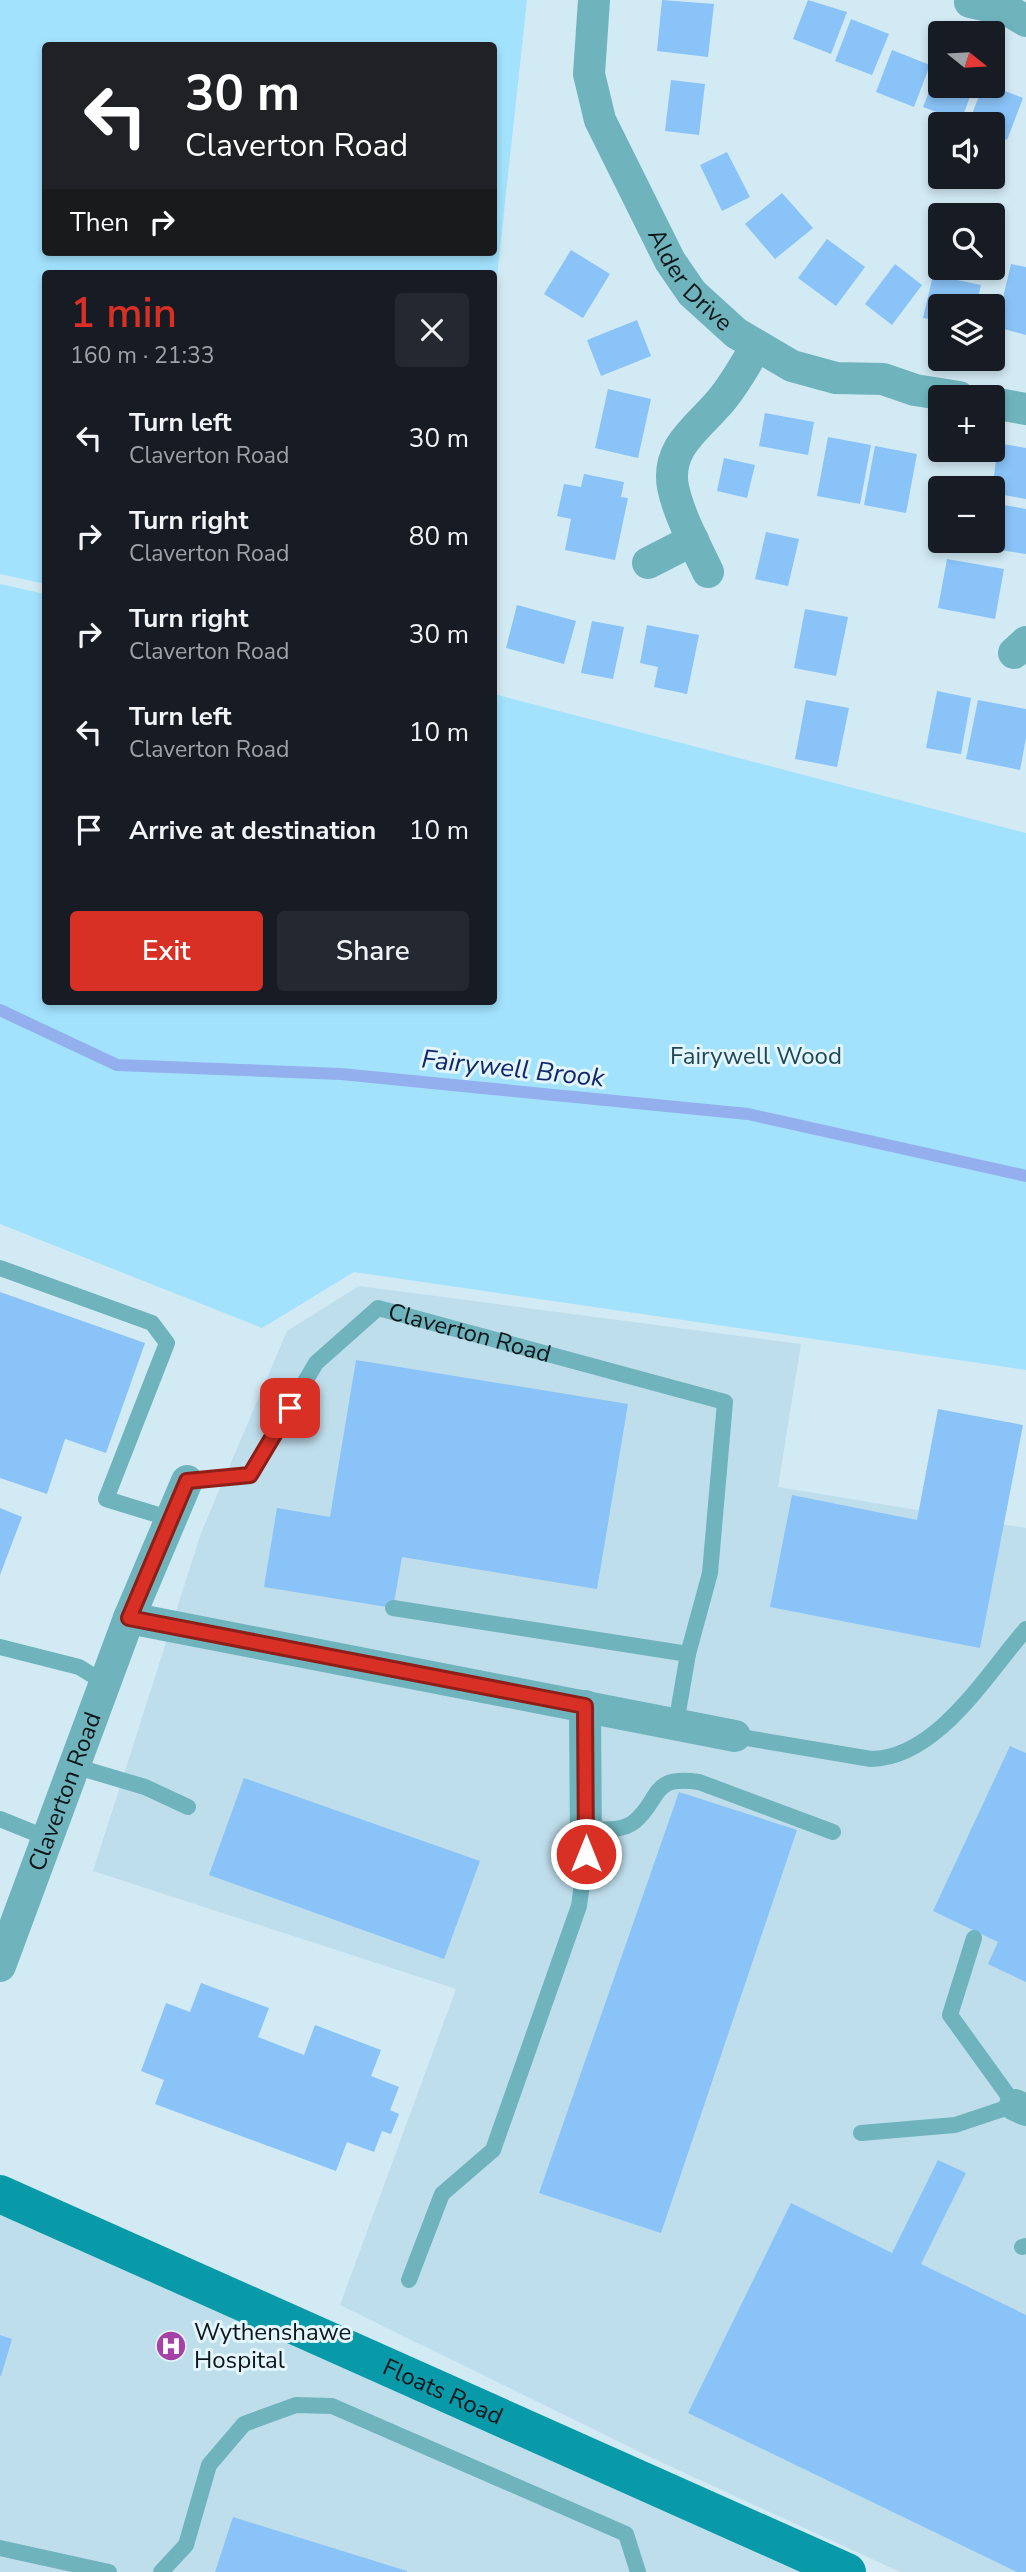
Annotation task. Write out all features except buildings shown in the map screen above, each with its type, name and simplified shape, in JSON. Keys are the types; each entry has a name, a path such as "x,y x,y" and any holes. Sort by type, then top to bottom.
{"street":[{"name":"Alder Drive","path":"594,0 589,74 594,102 607,138 670,261 692,293 720,321 780,361 836,378 883,379 928,392"},
{"path":"970,2 1016,11"},
{"path":"708,572 673,486 675,459 689,432 717,405 757,347"},
{"path":"1005,405 1026,409"},
{"path":"648,562 693,540"},
{"name":"Claverton Road","path":"0,1966 129,1618 187,1481"},
{"path":"129,1618 735,1736"},
{"path":"585,1706 586,1842"},
{"name":"Floats Road","path":"0,2194 832,2569"}],"lane":[{"path":"0,1269 152,1323 167,1343 106,1499 171,1519"},
{"name":"Claverton Road","path":"187,1481 250,1475 316,1363 378,1308 724,1402 710,1573 688,1654"},
{"path":"393,1608 688,1654 676,1724"},
{"path":"735,1736 871,1759 889,1758 916,1748 936,1734 1026,1629"},
{"path":"0,1647 79,1667 105,1683"},
{"path":"74,1766 145,1787 188,1807"},
{"path":"409,2280 442,2194 493,2150 579,1906 586,1842 633,1823 661,1787 685,1780 699,1782 833,1832"},
{"path":"0,1819 47,1838"},
{"path":"861,2133 955,2125 1021,2108 950,2015 974,1938"},
{"path":"177,2572 209,2465 244,2424 296,2405 332,2406 626,2534 638,2572"},
{"path":"161,2572 186,2545"},
{"path":"0,2548 108,2572"}],"shaded area":[{"path":"359,1286 801,1344 778,1487 1026,1528 1026,2572 900,2572 648,2456 340,2305 456,1989 93,1871 201,1533 287,1331"},
{"name":"Wythenshawe Hospital","path":"0,2194 824,2572 0,2572"}],"green space":[{"path":"0,0 527,0 497,276 497,270 42,270 42,583 0,574"},
{"name":"Fairywell Wood","path":"0,584 42,593 42,1005 497,1005 497,695 1026,833 1026,1370 354,1272 262,1328 0,1224"}],"waterway":[{"name":"Fairywell Brook","path":"0,1010 117,1065 341,1074 748,1114 1026,1176"}],"place":[{"name":"Wythenshawe Hospital","path":"171,2346"}],"route":[{"path":"290,1408 250,1475 187,1481 129,1618 585,1706 586,1854"}]}
